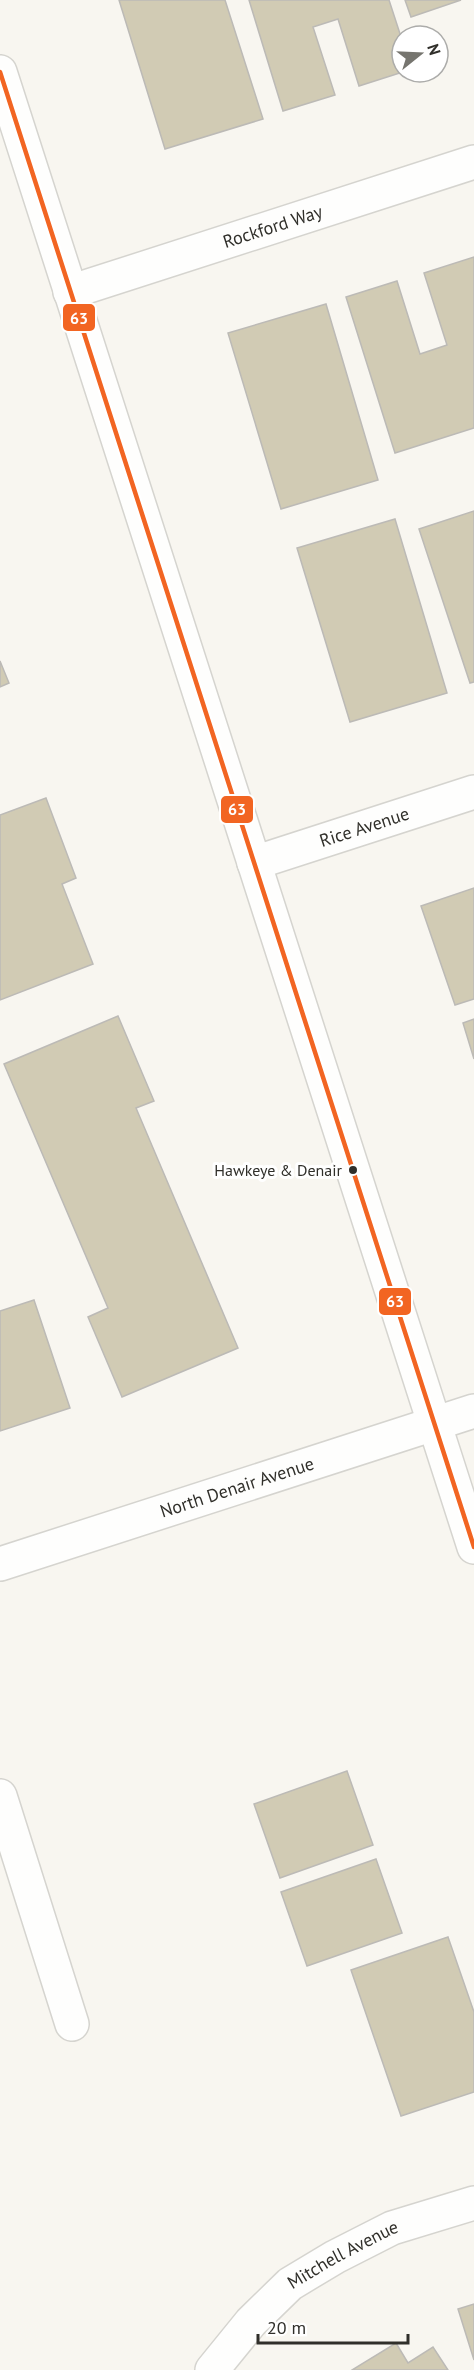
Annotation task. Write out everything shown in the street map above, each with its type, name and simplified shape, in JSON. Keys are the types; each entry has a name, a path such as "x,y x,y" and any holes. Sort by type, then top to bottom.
{"street":[{"path":"0,72 9,127 70,292 474,1547"},
{"name":"Rockford Way","path":"70,292 474,162"},
{"name":"Rice Avenue","path":"254,863 474,792"},
{"name":"North Denair Avenue","path":"0,1564 474,1411"},
{"path":"0,1796 72,2024"},
{"name":"Mitchell Avenue","path":"213,2370 251,2322 290,2284 335,2257 392,2228 474,2203"}],"building":[{"path":"119,0 225,0 263,119 165,149"},
{"path":"249,0 389,0 397,24 390,24 390,76 359,86 338,19 313,27 335,95 283,111"},
{"path":"405,0 461,0 411,17"},
{"path":"474,257 474,428 395,453 346,297 397,281 420,354 447,345 424,273"},
{"path":"326,304 378,480 281,509 228,333"},
{"path":"474,511 474,682 470,683 419,529"},
{"path":"395,519 447,693 350,722 297,548"},
{"path":"0,661 9,683 0,687"},
{"path":"46,798 76,878 62,884 93,964 0,1000 0,815"},
{"path":"474,888 474,999 455,1005 421,906"},
{"path":"118,1016 154,1101 136,1108 238,1348 122,1397 88,1317 108,1308 4,1064"},
{"path":"474,1019 474,1059 463,1023"},
{"path":"34,1300 70,1408 0,1431 0,1311"},
{"path":"347,1771 373,1845 280,1878 254,1804"},
{"path":"376,1859 402,1933 307,1966 281,1892"},
{"path":"448,1937 474,2012 474,2092 401,2116 351,1970"},
{"path":"474,2304 474,2360 458,2309"},
{"path":"396,2343 408,2363 433,2347 448,2370 352,2370"}],"transit line":[{"name":"63","path":"0,72 474,1547"}],"place":[{"name":"Hawkeye & Denair","path":"353,1170"}]}
